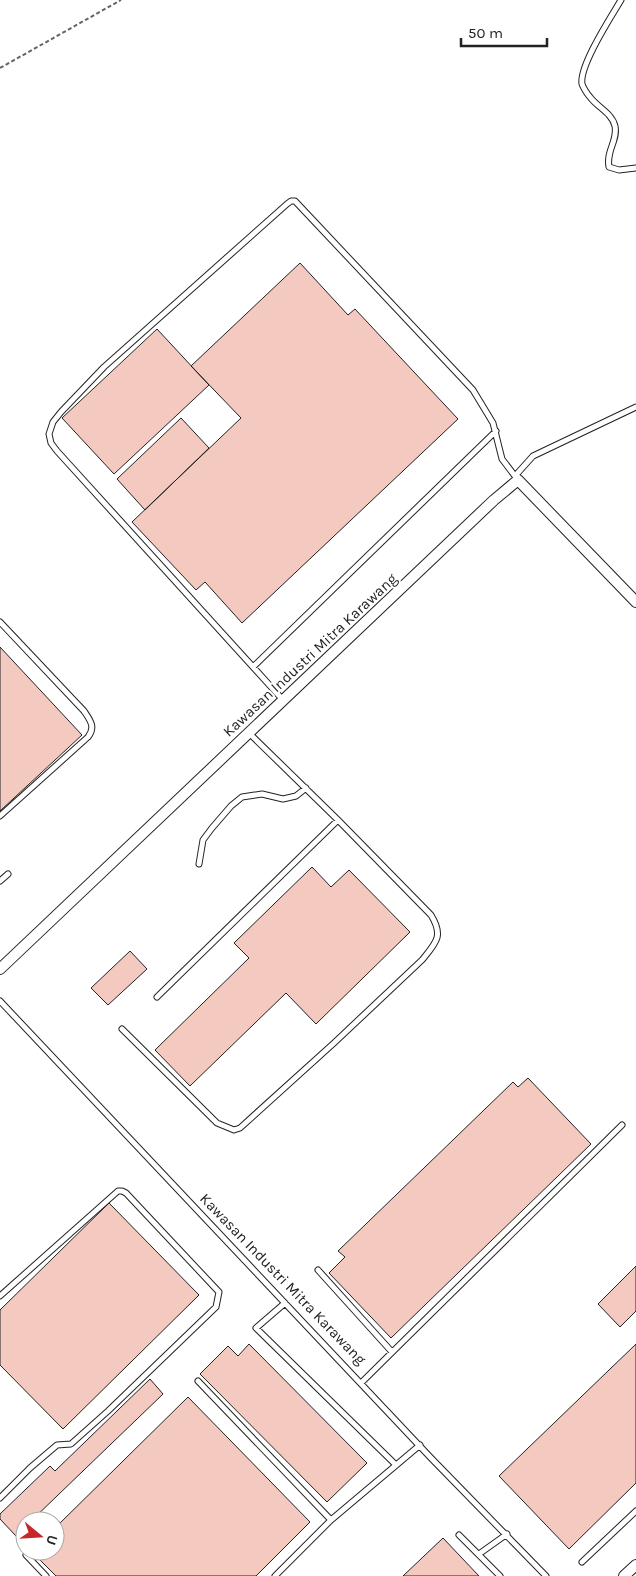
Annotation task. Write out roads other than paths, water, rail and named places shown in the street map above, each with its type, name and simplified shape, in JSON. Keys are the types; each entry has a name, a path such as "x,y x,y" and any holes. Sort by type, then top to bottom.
{"street":[{"path":"516,478 636,602"},
{"name":"Kawasan Industri Mitra Karawang","path":"0,969 516,478"},
{"path":"624,1576 636,1565"}],"lane":[{"path":"621,0 589,58 584,70 582,84 590,98 610,116 615,124 616,134 607,158 609,167 619,170 636,168"},
{"path":"283,701 64,458 51,443 49,434 53,422 104,367 287,204 295,200 473,390 490,416 502,459 516,478 533,456 636,406"},
{"path":"253,667 496,432"},
{"path":"0,622 84,711 93,725 92,732 88,736 0,816"},
{"path":"122,1029 216,1123 234,1130 246,1124 334,1044 422,960 438,936 438,928 431,916 338,820 249,733"},
{"path":"199,864 203,840 231,806 242,798 262,794 283,799 296,796 306,788"},
{"path":"156,997 338,820"},
{"path":"0,881 8,874"},
{"name":"Kawasan Industri Mitra Karawang","path":"0,1001 431,1458 546,1576"},
{"path":"360,1382 622,1125"},
{"path":"0,1296 118,1191 126,1193 219,1292 216,1307 108,1411 71,1444 57,1445 30,1468 0,1498"},
{"path":"318,1270 392,1352"},
{"path":"284,1303 256,1328 396,1465"},
{"path":"198,1381 331,1520"},
{"path":"275,1576 331,1520 420,1445"},
{"path":"582,1562 636,1511"},
{"path":"479,1554 507,1534"},
{"path":"459,1535 500,1576"},
{"path":"32,1561 46,1576"}]}
